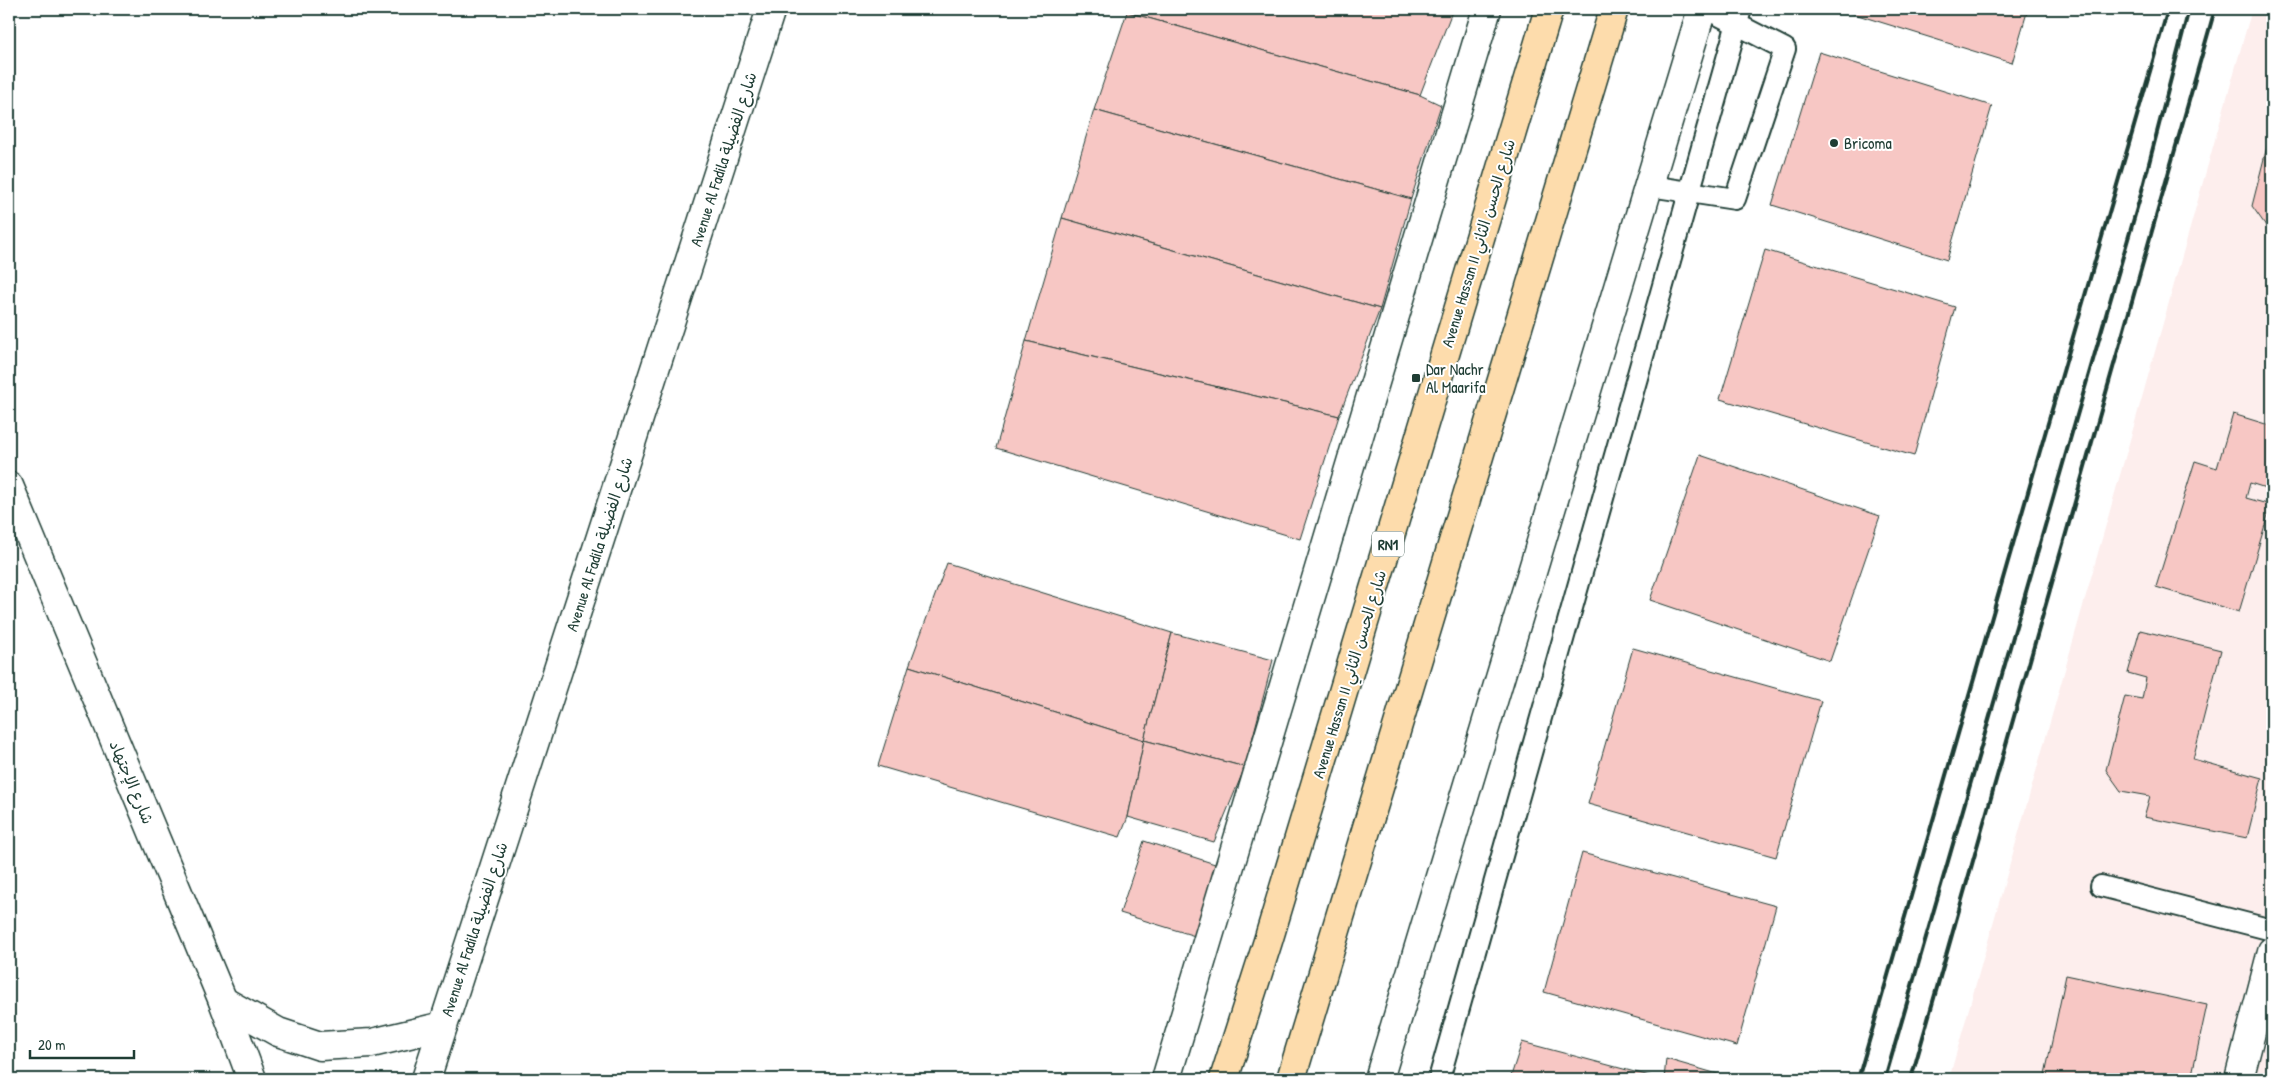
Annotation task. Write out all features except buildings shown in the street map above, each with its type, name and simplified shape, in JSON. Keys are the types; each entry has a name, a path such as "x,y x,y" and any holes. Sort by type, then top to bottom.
{"main road":[{"name":"Avenue Hassan II شارع الحسن الثاني","path":"1224,1079 1268,941 1549,9"},
{"path":"1291,1079 1614,9"}],"street":[{"name":"Avenue Al Fadila شارع الفضيلة","path":"426,1079 771,9"},
{"path":"1166,1079 1487,9"},
{"path":"1379,1079 1702,9"},
{"name":"شارع الإجتهاد","path":"9,486 223,1001 252,1079"},
{"path":"2239,1079 2271,962"},
{"path":"223,1001 278,1032 320,1046 372,1043 443,1026"}],"lane":[{"path":"1650,186 1735,199 1785,49 1739,16 1707,9"},
{"path":"1439,1079 1739,16"},
{"path":"2101,886 2272,930"}],"shaded area":[{"path":"2252,9 2272,9 2272,1079 1949,1079"}],"railway":[{"path":"1858,1079 2168,9"},
{"path":"1885,1079 2141,194 2189,9"},
{"path":"1911,1079 2215,9"}],"place":[{"name":"Bricoma","path":"1834,143"},
{"name":"Dar Nachr Al Maarifa","path":"1416,378"}]}
